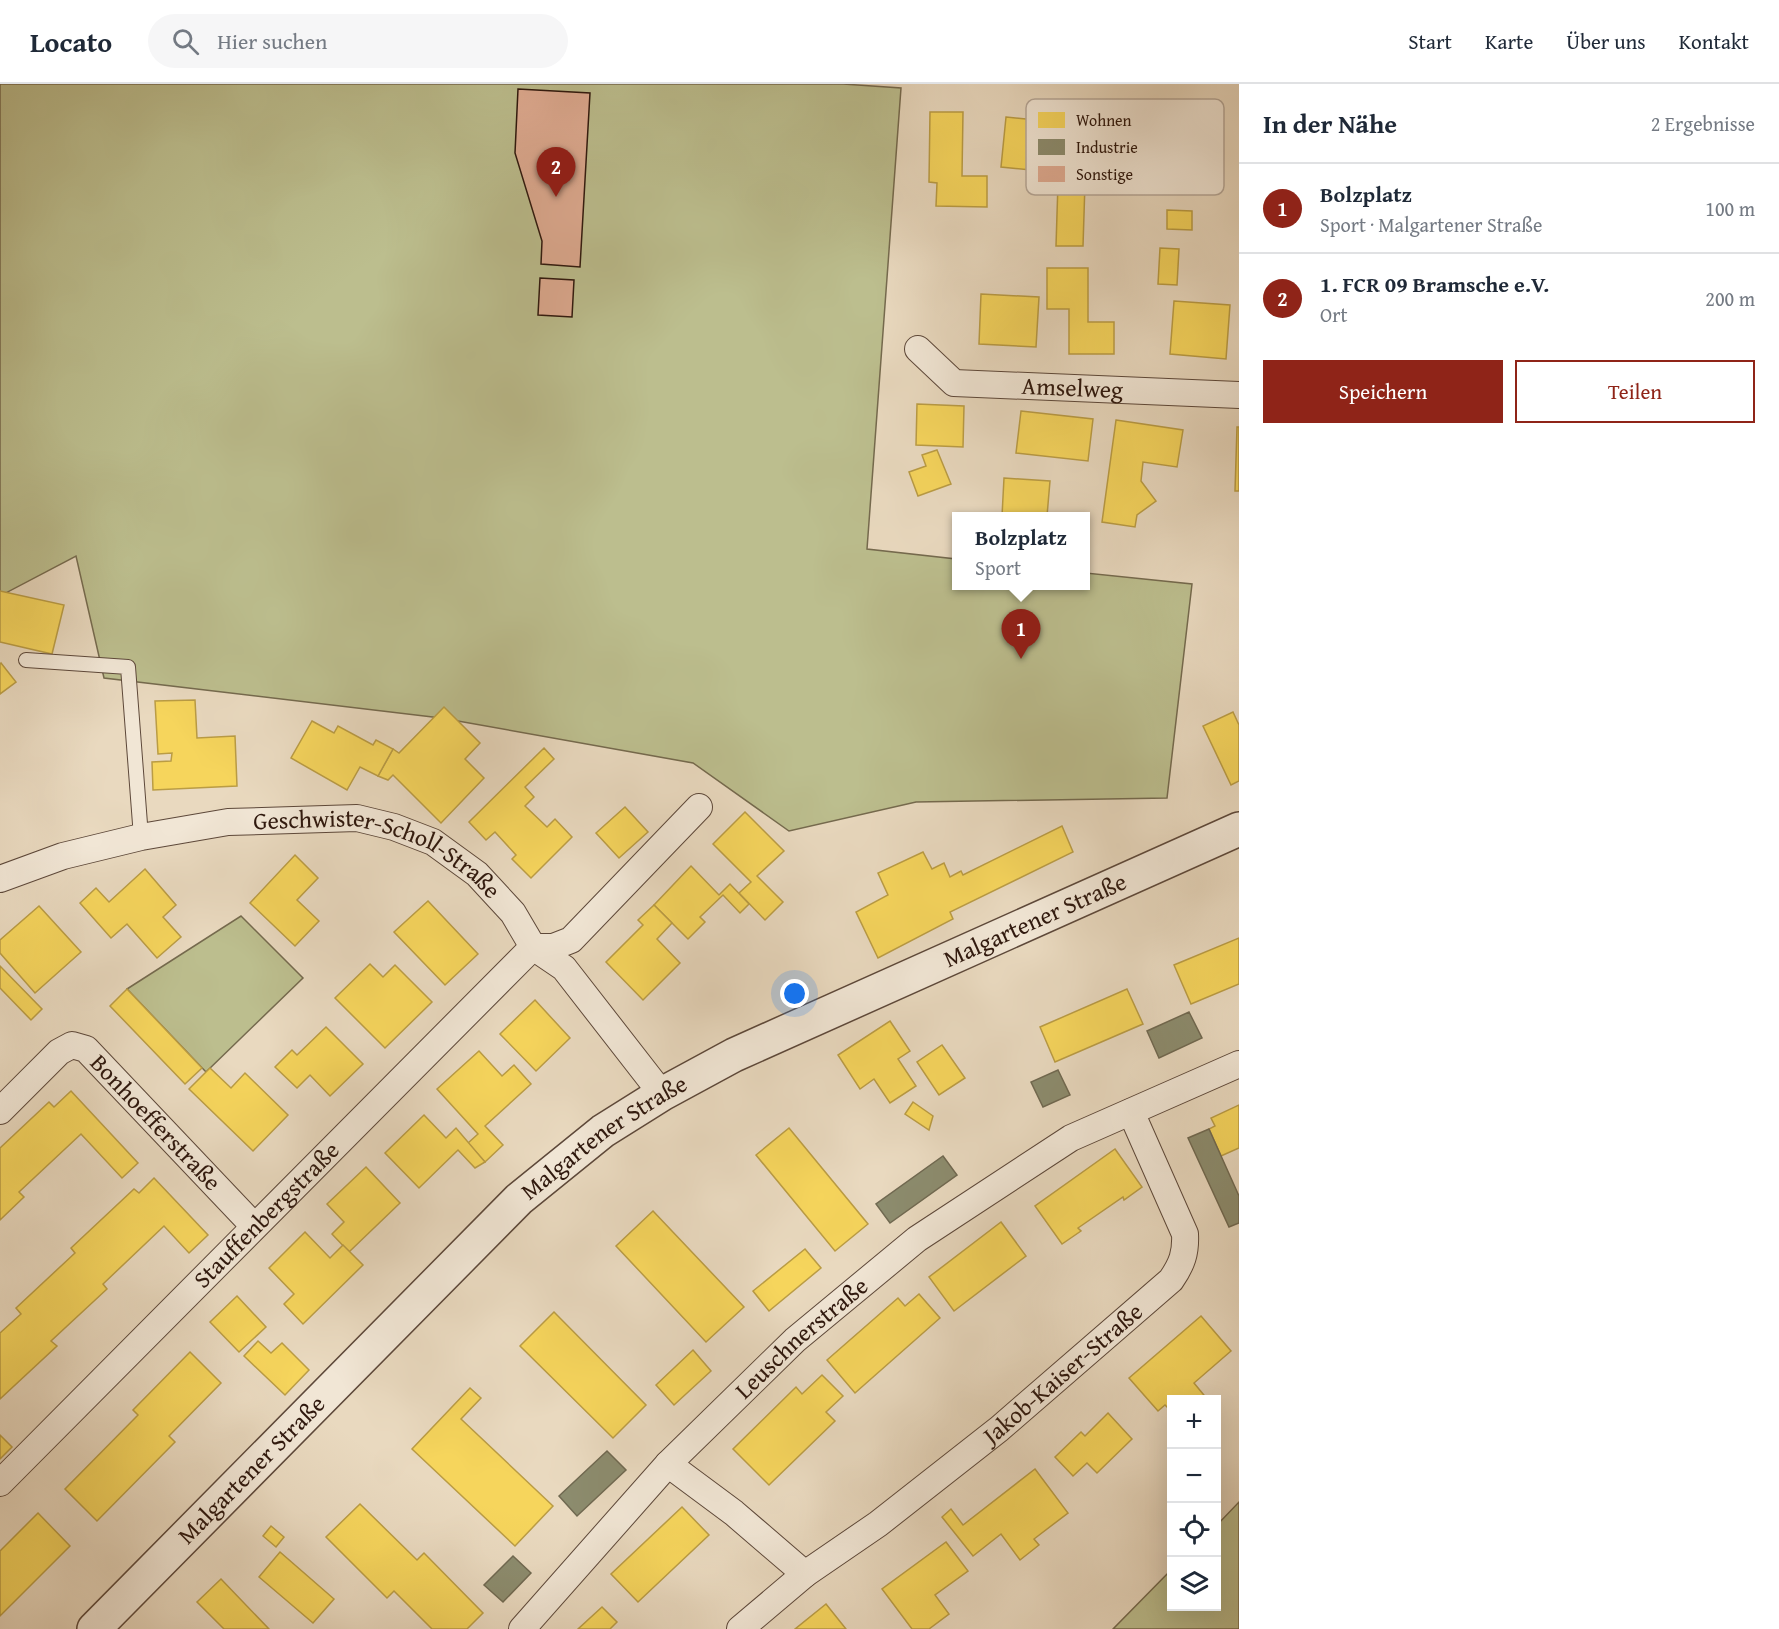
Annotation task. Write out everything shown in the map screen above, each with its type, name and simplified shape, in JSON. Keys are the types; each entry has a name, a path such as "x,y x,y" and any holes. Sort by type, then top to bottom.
{"street":[{"name":"Amselweg","path":"918,349 954,383 1239,395"},
{"path":"533,946 553,947 571,940 699,807"},
{"name":"Geschwister-Scholl-Straße","path":"0,879 63,856 141,837 239,821 357,818 393,827 433,842 477,874 513,913 533,946 564,968 662,1094"},
{"name":"Malgartener Straße","path":"94,1629 519,1199 603,1131 662,1094 734,1055 1239,829"},
{"name":"Stauffenbergstraße","path":"0,1483 253,1225 533,946"},
{"name":"Bonhoefferstraße","path":"0,1111 59,1052 72,1045 86,1049 253,1225"},
{"name":"Leuschnerstraße","path":"522,1629 668,1464 795,1340 917,1239 1071,1138 1239,1064"},
{"name":"Jakob-Kaiser-Straße","path":"740,1629 806,1574 878,1524 999,1429 1154,1295 1176,1272 1186,1248 1185,1234 1131,1112"},
{"path":"668,1464 734,1513 806,1574"}],"lane":[{"path":"26,660 128,668 141,837"}],"green space":[{"path":"0,84 843,84 901,88 867,549 952,559 952,590 1090,590 1090,573 1192,584 1167,798 916,802 789,831 693,763 441,718 104,678 76,556 0,596"},
{"path":"241,916 303,978 206,1072 127,989"},
{"path":"1239,1502 1239,1629 1113,1629 1167,1574 1167,1611 1221,1611 1221,1521"}],"building: Wohnen":[{"path":"930,112 963,112 962,176 987,176 987,207 936,206 937,183 929,182"},
{"path":"1006,117 1026,119 1026,170 1001,167"},
{"path":"1058,195 1085,195 1083,246 1056,246"},
{"path":"1167,210 1192,211 1192,230 1167,229"},
{"path":"1160,248 1179,249 1177,285 1158,284"},
{"path":"1047,268 1088,268 1088,322 1114,322 1114,354 1069,354 1069,309 1047,309"},
{"path":"981,294 1039,297 1036,347 979,344"},
{"path":"1174,301 1230,305 1226,359 1170,354"},
{"path":"917,404 964,406 963,447 916,445"},
{"path":"1021,411 1093,419 1088,461 1016,453"},
{"path":"1116,420 1183,430 1177,467 1143,462 1141,481 1156,501 1137,515 1135,527 1102,522"},
{"path":"1237,427 1239,427 1239,491 1235,491"},
{"path":"937,450 951,484 918,496 909,472 926,466 922,455"},
{"path":"1004,478 1050,481 1047,512 1002,512"},
{"path":"0,591 64,605 52,654 0,642"},
{"path":"0,664 16,682 0,694"},
{"path":"195,700 197,738 235,736 237,786 153,790 152,762 171,761 172,753 158,754 155,701"},
{"path":"444,707 480,743 465,759 484,778 441,823 393,775 388,780 378,776 393,749 399,753"},
{"path":"1233,712 1239,725 1239,781 1231,785 1203,726"},
{"path":"312,721 334,733 338,726 373,745 376,740 393,749 378,776 360,767 347,790 291,758"},
{"path":"544,748 554,759 525,787 534,797 525,806 547,827 555,819 572,837 531,878 512,859 516,855 495,832 486,840 469,822"},
{"path":"625,807 648,832 619,858 596,833"},
{"path":"745,812 784,851 757,876 783,902 765,920 739,893 751,882 713,844"},
{"path":"1062,826 1073,852 950,912 953,919 878,958 856,912 888,895 878,873 923,852 932,869 944,863 950,877 961,871 963,875"},
{"path":"295,855 318,878 297,900 319,921 295,946 250,903"},
{"path":"691,866 719,895 730,884 749,904 740,913 723,895 700,917 705,922 688,939 654,905"},
{"path":"145,869 176,905 163,917 181,937 157,958 127,924 111,938 80,903 96,888 109,902"},
{"path":"428,901 478,954 445,985 394,932"},
{"path":"654,905 672,923 657,939 680,963 643,1000 606,962 643,925 638,920"},
{"path":"39,906 81,952 35,993 0,953 0,940"},
{"path":"1239,938 1239,984 1191,1004 1174,965"},
{"path":"370,964 383,977 395,965 432,1002 385,1048 335,998"},
{"path":"0,966 42,1009 31,1020 0,988"},
{"path":"127,989 202,1068 185,1084 110,1006"},
{"path":"1127,989 1143,1024 1055,1062 1040,1027"},
{"path":"535,1000 570,1038 536,1071 500,1034"},
{"path":"890,1021 910,1051 898,1059 916,1086 890,1103 874,1079 860,1089 838,1055"},
{"path":"326,1027 363,1064 330,1096 310,1075 297,1088 275,1067 292,1050 297,1055"},
{"path":"942,1045 965,1078 939,1095 917,1062"},
{"path":"479,1051 502,1076 514,1065 531,1084 485,1126 503,1145 485,1162 468,1143 478,1134 437,1089"},
{"path":"210,1068 231,1088 245,1073 288,1115 253,1151 189,1089"},
{"path":"71,1091 138,1163 122,1178 81,1134 19,1192 24,1197 0,1220 0,1148 49,1102 54,1107"},
{"path":"913,1102 933,1116 929,1130 905,1114"},
{"path":"1239,1105 1239,1148 1221,1156 1209,1129 1215,1126 1211,1118"},
{"path":"424,1115 446,1138 456,1128 485,1162 475,1168 458,1150 419,1188 385,1153"},
{"path":"789,1128 868,1224 835,1251 756,1155"},
{"path":"1115,1149 1142,1187 1124,1200 1123,1197 1078,1228 1081,1231 1062,1244 1035,1206"},
{"path":"366,1167 400,1203 349,1252 332,1234 344,1222 327,1204"},
{"path":"154,1178 208,1235 189,1253 164,1226 103,1284 107,1289 51,1341 57,1346 0,1399 0,1333 21,1314 16,1308 75,1253 71,1248 134,1189 139,1193"},
{"path":"653,1211 744,1307 706,1342 616,1246"},
{"path":"1001,1222 1026,1256 954,1311 929,1277"},
{"path":"305,1232 330,1258 343,1245 363,1265 303,1324 284,1304 294,1294 269,1268"},
{"path":"805,1249 821,1268 769,1311 753,1291"},
{"path":"919,1294 940,1318 855,1393 827,1360 898,1298 905,1306"},
{"path":"237,1296 266,1327 239,1352 210,1322"},
{"path":"554,1312 646,1405 613,1438 520,1346"},
{"path":"1201,1316 1231,1351 1194,1383 1204,1395 1167,1395 1167,1407 1165,1405 1158,1411 1129,1378"},
{"path":"258,1341 271,1353 282,1343 309,1370 285,1395 244,1356"},
{"path":"693,1350 711,1371 674,1405 656,1385"},
{"path":"190,1352 221,1383 169,1436 175,1442 97,1521 65,1489 138,1415 133,1410"},
{"path":"822,1375 843,1396 826,1412 835,1421 769,1485 733,1449 796,1387 802,1394"},
{"path":"470,1388 481,1398 461,1419 553,1506 515,1546 412,1449"},
{"path":"1108,1413 1132,1439 1097,1473 1087,1463 1073,1476 1055,1457 1081,1432 1085,1436"},
{"path":"0,1435 12,1447 0,1459"},
{"path":"1035,1469 1068,1513 1034,1539 1039,1545 1020,1560 1001,1534 973,1556 942,1517 951,1509 963,1525"},
{"path":"360,1504 417,1560 424,1553 483,1613 467,1629 432,1629 394,1591 387,1598 326,1537"},
{"path":"682,1507 709,1535 638,1602 611,1574"},
{"path":"38,1513 70,1546 0,1616 0,1551"},
{"path":"271,1526 284,1537 276,1547 263,1536"},
{"path":"946,1542 968,1571 935,1595 949,1614 929,1629 912,1629 882,1589"},
{"path":"280,1552 334,1599 313,1623 259,1577"},
{"path":"221,1579 269,1629 224,1629 197,1602"},
{"path":"826,1604 846,1629 795,1629"},
{"path":"602,1607 617,1622 610,1629 578,1629"}],"building: Industrie":[{"path":"1189,1012 1202,1038 1159,1058 1147,1031"},
{"path":"1058,1070 1070,1095 1043,1107 1031,1082"},
{"path":"1209,1129 1239,1196 1239,1223 1229,1227 1188,1138"},
{"path":"943,1156 957,1175 890,1223 876,1204"},
{"path":"607,1451 626,1470 577,1516 559,1496"},
{"path":"513,1556 531,1573 503,1602 484,1585"}],"building: Sonstige":[{"path":"518,89 590,93 580,267 541,264 542,241 515,153"},
{"path":"540,278 574,280 572,317 538,315"}],"place":[{"name":"1. FCR 09 Bramsche e.V.","path":"556,197"},
{"name":"Bolzplatz","path":"1021,659"}]}
